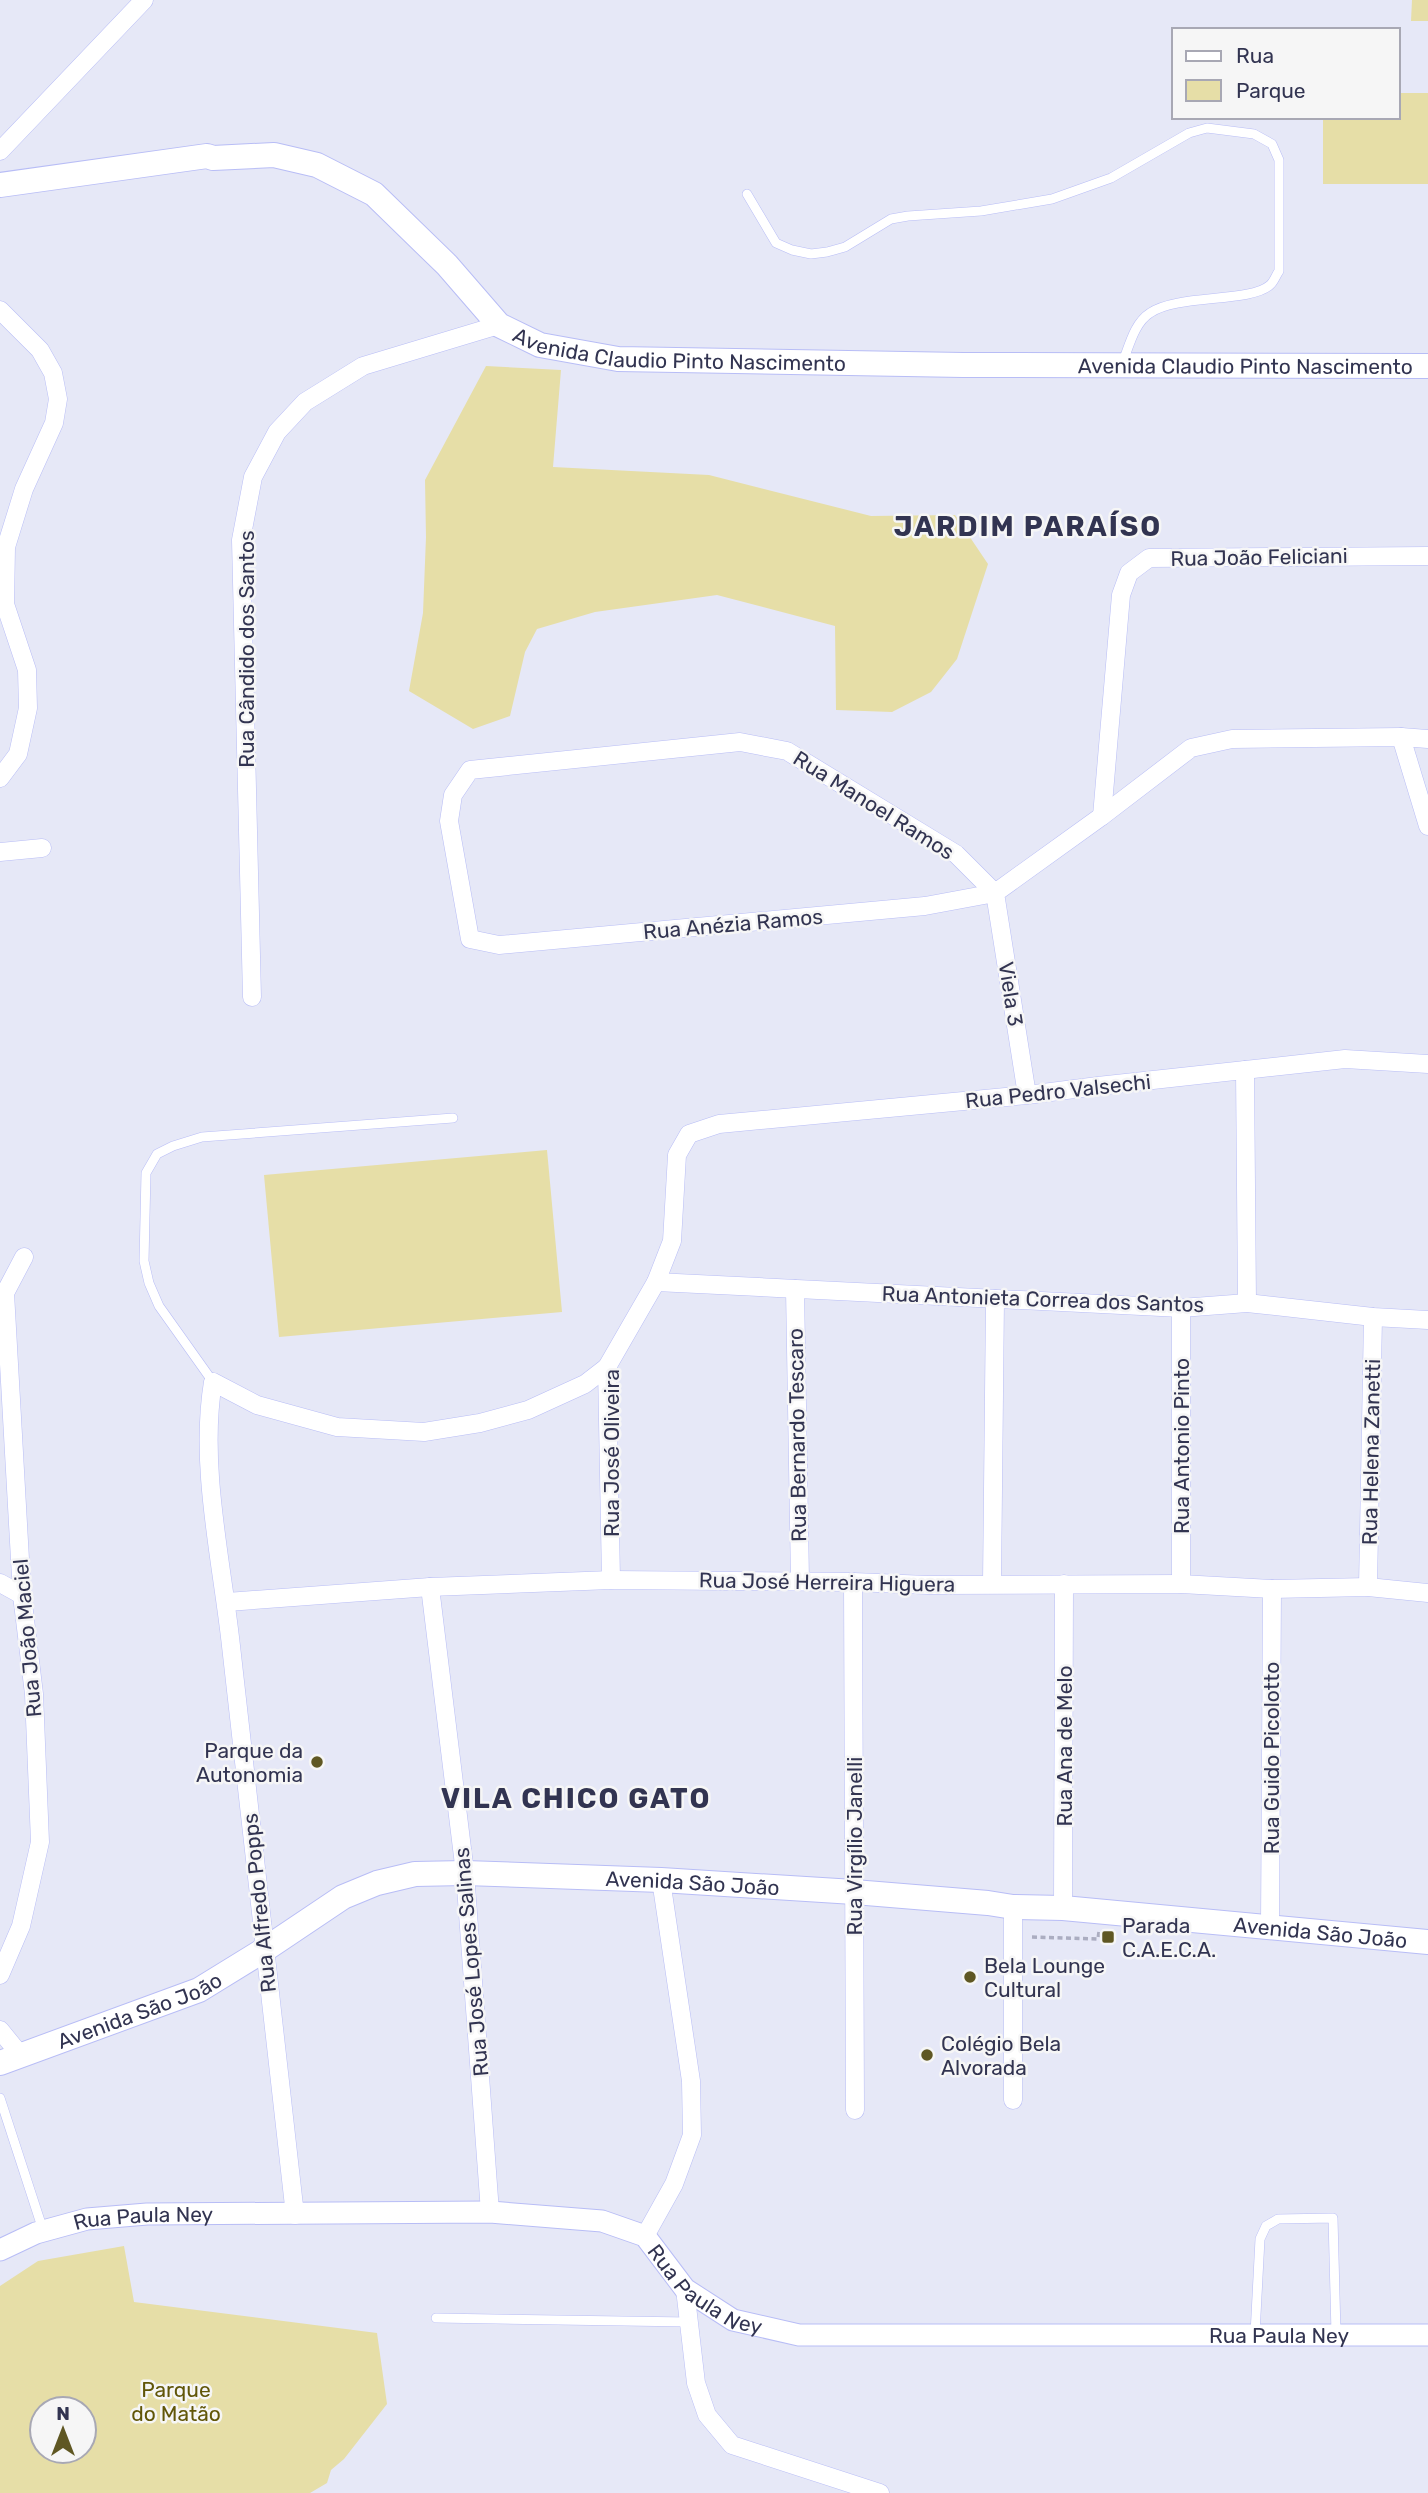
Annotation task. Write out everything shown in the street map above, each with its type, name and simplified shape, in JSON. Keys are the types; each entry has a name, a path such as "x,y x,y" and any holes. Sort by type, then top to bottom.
{"main road":[{"name":"Avenida Claudio Pinto Nascimento","path":"0,185 207,156 274,155 317,165 373,194 447,265 499,326 540,345 618,359 1428,366"},
{"name":"Avenida São João","path":"11,2060 199,1990 342,1897 377,1883 415,1874 465,1873 661,1880 854,1892 1013,1907 1063,1908 1428,1942"}],"street":[{"path":"0,151 144,0"},
{"path":"0,310 40,350 53,373 58,399 54,424 24,489 6,547 5,604 27,670 28,708 18,754 0,778"},
{"name":"Rua Cândido dos Santos","path":"252,997 241,540 253,477 277,432 304,402 363,366 499,326"},
{"name":"Rua João Feliciani","path":"1102,816 1121,595 1129,573 1149,558 1428,555"},
{"path":"1401,737 1428,826"},
{"path":"995,892 1102,816 1191,748 1232,739 1428,738"},
{"name":"Rua Manoel Ramos","path":"470,939 449,821 453,795 470,770 728,743 740,742 787,751 956,854 995,892"},
{"path":"0,852 42,848"},
{"name":"Rua Anézia Ramos","path":"470,939 499,946 925,906 995,892"},
{"name":"Viela 3","path":"995,892 1027,1096"},
{"name":"Rua Pedro Valsechi","path":"689,1134 719,1124 1027,1096 1345,1059 1428,1064"},
{"path":"1245,1070 1247,1303"},
{"name":"Rua José Oliveira","path":"611,1580 607,1367 656,1282 672,1241 677,1155 689,1134"},
{"name":"Rua João Maciel","path":"0,1975 21,1926 40,1842 34,1694 22,1595 5,1293 24,1257"},
{"name":"Rua Antonieta Correa dos Santos","path":"656,1282 1181,1308 1247,1303 1373,1317 1428,1320"},
{"name":"Rua Bernardo Tescaro","path":"795,1289 800,1581"},
{"path":"992,1584 995,1299"},
{"name":"Rua Antonio Pinto","path":"1181,1308 1181,1584"},
{"name":"Rua Helena Zanetti","path":"1368,1587 1373,1317"},
{"path":"213,1382 257,1405 337,1427 424,1432 480,1423 528,1410 585,1384 607,1367"},
{"name":"Rua Alfredo Popps","path":"213,1382 208,1411 210,1473 227,1602 295,2215"},
{"name":"Rua José Herreira Higuera","path":"227,1602 430,1587 611,1580 853,1582 928,1586 1181,1584 1272,1589 1368,1587 1428,1593"},
{"name":"Rua Virgílio Janelli","path":"853,1582 855,2110"},
{"path":"0,1583 22,1595"},
{"name":"Rua Ana de Melo","path":"1063,1908 1064,1584"},
{"name":"Rua José Lopes Salinas","path":"430,1587 465,1873 490,2212"},
{"name":"Rua Guido Picolotto","path":"1270,1927 1272,1589"},
{"path":"645,2236 674,2184 692,2135 691,2081 661,1880"},
{"path":"1013,1907 1013,2100"},
{"path":"0,2030 11,2060"},
{"name":"Rua Paula Ney","path":"0,2250 43,2231 87,2219 147,2214 490,2212 602,2221 645,2236 685,2289 733,2320 799,2335 1428,2335"},
{"path":"685,2289 696,2384 707,2415 732,2445 880,2493"}],"lane":[{"path":"747,194 776,243 811,254 845,247 891,219 981,211 1052,199 1111,178 1189,133 1207,128 1254,134 1272,144 1279,160 1279,271 1270,285 1254,292 1164,306 1149,313 1137,327 1122,365"},
{"path":"213,1382 159,1306 149,1283 144,1261 146,1173 157,1154 202,1137 453,1118"},
{"path":"0,2098 43,2231"},
{"path":"1254,2334 1260,2239 1266,2226 1278,2220 1333,2218 1336,2335"},
{"path":"436,2318 689,2322"}],"path":[{"path":"1012,1937 1098,1939 1102,1912"}],"green space":[{"path":"1412,0 1428,0 1428,21 1411,21"},
{"path":"1400,93 1428,93 1428,184 1323,184 1323,119 1400,119"},
{"path":"486,366 561,370 553,467 709,475 871,516 955,515 988,564 957,659 931,692 892,712 836,710 835,626 717,595 595,612 537,629 525,652 510,716 473,729 409,691 423,613 425,480"},
{"path":"547,1150 562,1312 279,1337 264,1175"},
{"name":"Parque do Matão","path":"124,2246 134,2302 377,2333 387,2404 344,2459 331,2470 327,2483 310,2493 0,2493 0,2286 38,2261"}],"place":[{"name":"Parque da Autonomia","path":"317,1762"},
{"name":"Parada C.A.E.C.A.","path":"1108,1937"},
{"name":"Bela Lounge Cultural","path":"970,1977"},
{"name":"Colégio Bela Alvorada","path":"927,2055"}],"district":[{"name":"JARDIM PARAÍSO","path":"1028,526"},
{"name":"VILA CHICO GATO","path":"576,1798"}]}
